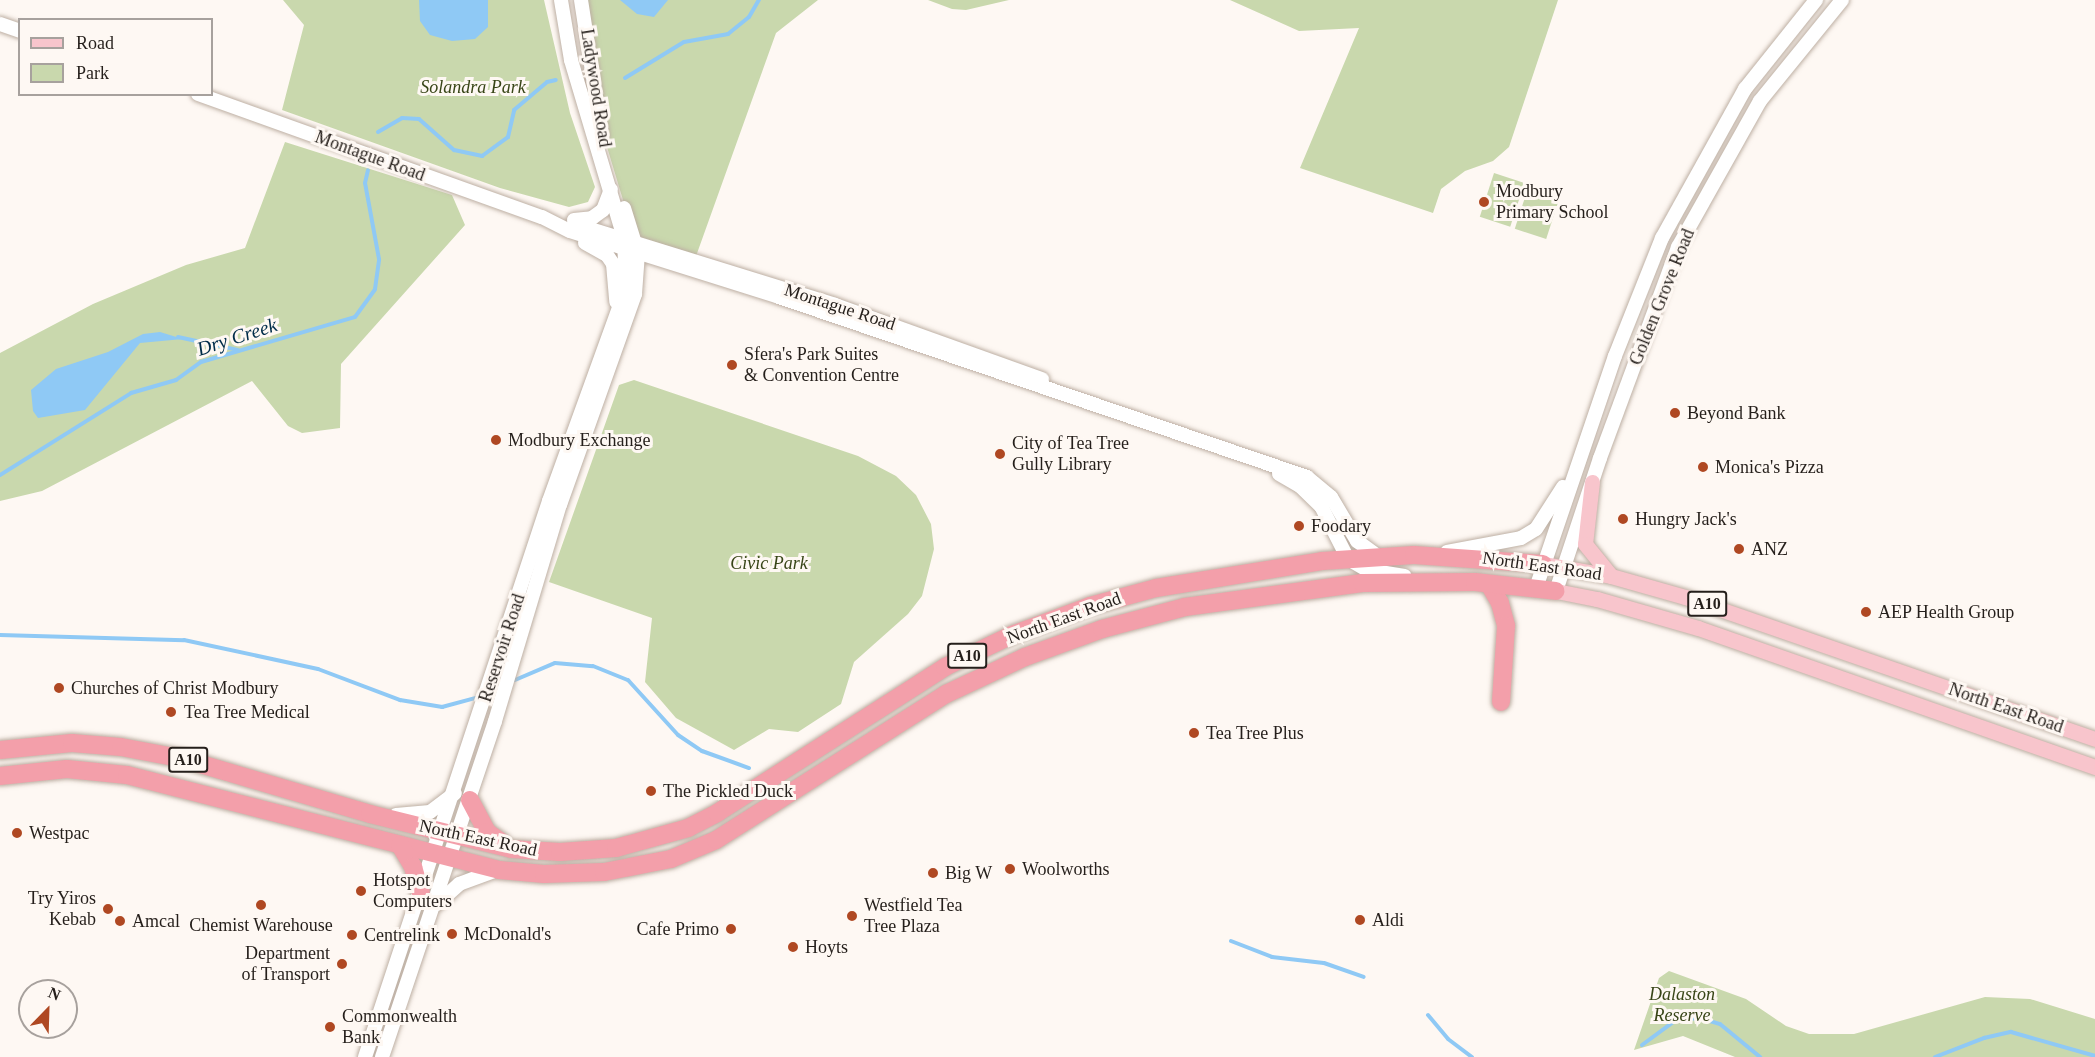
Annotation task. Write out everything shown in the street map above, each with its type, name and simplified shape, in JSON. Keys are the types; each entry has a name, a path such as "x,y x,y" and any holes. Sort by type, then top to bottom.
{"highway":[{"name":"North East Road","path":"0,751 72,743 121,747 180,758 370,814 512,849 579,852 652,840 717,813 945,667 1058,617 1166,587 1348,559 1424,556 1544,564"},
{"name":"North East Road","path":"0,776 67,769 165,782 499,870 583,874 670,859 716,840 799,789 907,717 987,673 1063,643 1171,611 1311,588 1438,581 1556,591"},
{"path":"1489,584 1500,603 1506,626 1501,702"},
{"path":"1166,587 1171,611"},
{"path":"0,751 63,759 67,769"},
{"path":"788,769 799,789"},
{"path":"463,796 487,832 512,849"},
{"path":"400,845 412,867 421,893"}],"main road":[{"name":"Ladywood Road","path":"561,0 571,60 631,246"},
{"name":"Ladywood Road","path":"581,0 597,114 631,246"},
{"name":"Golden Grove Road","path":"1536,588 1615,356 1680,201 1745,89 1816,0"},
{"name":"Golden Grove Road","path":"1556,591 1592,482 1685,235 1760,102 1842,0"},
{"path":"0,24 18,30"},
{"name":"Montague Road","path":"204,96 542,217 1262,464 1280,467 1320,486 1338,506 1353,536 1379,557"},
{"path":"542,217 592,218 603,210 611,189"},
{"path":"542,217 607,255 613,264 616,304 595,379"},
{"name":"Reservoir Road","path":"463,796 549,501 622,307 631,246"},
{"name":"Reservoir Road","path":"365,1057 421,893 442,856 450,834 560,505 625,328 635,294 631,246"},
{"name":"Montague Road","path":"1262,464 1300,486 1321,506 1348,559"},
{"path":"1424,556 1521,538 1536,529 1575,469"},
{"path":"1592,482 1585,544 1611,576"},
{"path":"1348,559 1367,570 1438,581"},
{"name":"North East Road","path":"1544,564 1611,576 1685,597 2095,740"},
{"name":"North East Road","path":"1556,591 1597,599 1698,628 2095,767"},
{"path":"370,814 421,816 463,796"},
{"name":"Reservoir Road","path":"382,1057 435,906 442,856"},
{"path":"435,906 459,884 499,870"}],"green space":[{"name":"Solandra Park","path":"283,0 544,0 570,113 595,187 588,202 569,207 500,188 282,110 304,25"},
{"path":"581,0 818,0 776,33 695,259 636,243 597,114"},
{"path":"928,0 1009,0 966,10 952,9"},
{"path":"1230,0 1558,0 1509,147 1493,161 1465,171 1441,189 1433,213 1300,168 1359,28 1299,31"},
{"path":"285,142 452,195 465,225 341,364 340,428 302,433 288,426 252,381 42,491 0,501 0,353 93,304 186,265 245,248"},
{"path":"1494,173 1524,183 1510,227 1480,217"},
{"path":"1529,185 1560,195 1546,239 1515,229"},
{"name":"Civic Park","path":"634,380 858,456 896,476 916,495 931,524 934,549 922,596 908,614 854,662 841,704 798,732 769,729 734,750 676,718 645,682 652,618 549,582 619,385"},
{"name":"Dalaston Reserve","path":"1669,971 1746,999 1786,1026 1809,1034 1854,1034 1985,997 2030,999 2095,1019 2095,1057 1735,1057 1683,1036 1634,1050 1659,978"}],"water":[{"path":"419,0 488,0 488,27 475,39 452,41 430,35 420,21"},
{"path":"620,0 668,0 654,17 637,14"},
{"path":"160,332 183,339 140,343 85,410 38,418 33,411 31,390 56,369 108,352 143,334"}],"waterway":[{"name":"Dry Creek","path":"625,78 684,42 728,34 749,17 759,0"},
{"name":"Dry Creek","path":"378,132 402,118 419,119 454,150 482,156 508,137 514,110 547,82 556,80"},
{"name":"Dry Creek","path":"0,475 131,393 176,380 201,362 355,317 375,289 379,259 365,183 368,170"},
{"path":"178,337 238,350"},
{"path":"0,635 184,640 318,669 400,700 442,707 476,698"},
{"path":"515,680 555,663 593,666 628,680 678,735 702,751 749,768"},
{"path":"1231,941 1272,957 1324,963 1364,977"},
{"path":"1428,1015 1448,1039 1472,1057"},
{"path":"1642,1045 1676,1020 1700,1018 1720,1024 1760,1057"},
{"path":"1935,1057 1984,1038 2011,1032 2095,1056"}],"place":[{"name":"Modbury Primary School","path":"1484,202"},
{"name":"Sfera's Park Suites & Convention Centre","path":"732,365"},
{"name":"Beyond Bank","path":"1675,413"},
{"name":"Modbury Exchange","path":"496,440"},
{"name":"City of Tea Tree Gully Library","path":"1000,454"},
{"name":"Monica's Pizza","path":"1703,467"},
{"name":"Hungry Jack's","path":"1623,519"},
{"name":"Foodary","path":"1299,526"},
{"name":"ANZ","path":"1739,549"},
{"name":"AEP Health Group","path":"1866,612"},
{"name":"Churches of Christ Modbury","path":"59,688"},
{"name":"Tea Tree Medical","path":"171,712"},
{"name":"Tea Tree Plus","path":"1194,733"},
{"name":"The Pickled Duck","path":"651,791"},
{"name":"Westpac","path":"17,833"},
{"name":"Woolworths","path":"1010,869"},
{"name":"Big W","path":"933,873"},
{"name":"Hotspot Computers","path":"361,891"},
{"name":"Chemist Warehouse","path":"261,905"},
{"name":"Try Yiros Kebab","path":"108,909"},
{"name":"Westfield Tea Tree Plaza","path":"852,916"},
{"name":"Aldi","path":"1360,920"},
{"name":"Amcal","path":"120,921"},
{"name":"Cafe Primo","path":"731,929"},
{"name":"McDonald's","path":"452,934"},
{"name":"Centrelink","path":"352,935"},
{"name":"Hoyts","path":"793,947"},
{"name":"Department of Transport","path":"342,964"},
{"name":"Commonwealth Bank","path":"330,1027"}]}
